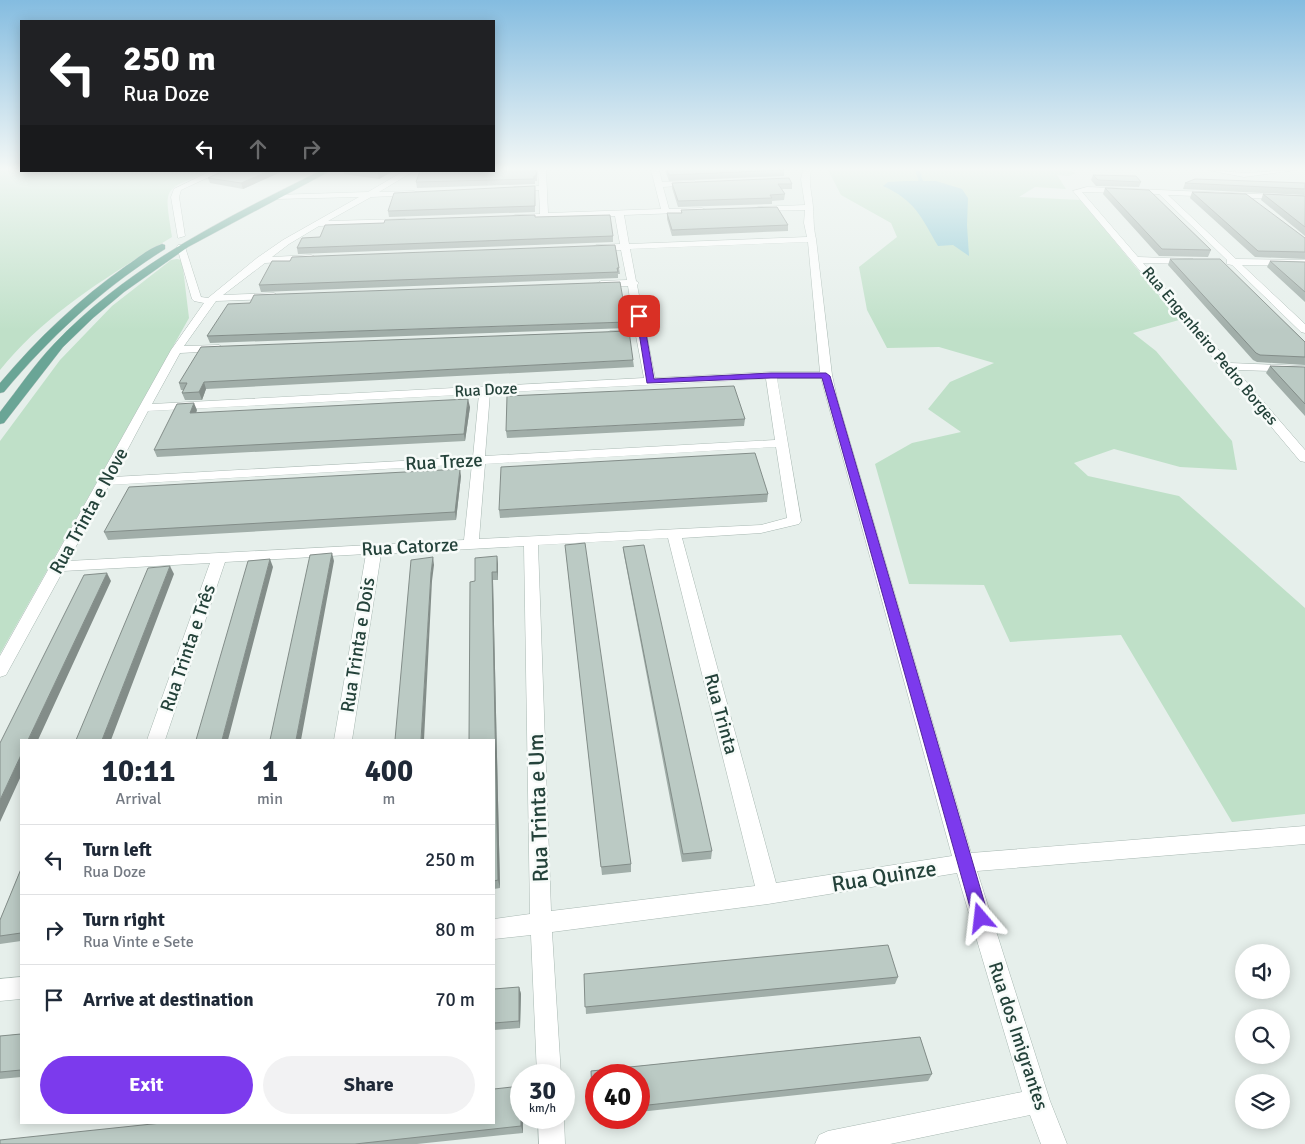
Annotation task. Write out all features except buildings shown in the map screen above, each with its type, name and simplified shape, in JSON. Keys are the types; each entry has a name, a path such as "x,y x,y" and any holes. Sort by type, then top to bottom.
{"main road":[{"path":"0,390 38,345 108,284 151,254 204,223"},
{"path":"0,420 59,345 126,285 181,247 222,223"}],"street":[{"path":"179,223 181,236"},
{"path":"260,260 314,224 329,223"},
{"path":"621,223 634,283 650,382"},
{"name":"Rua dos Imigrantes","path":"808,223 812,239 826,376 964,863 1037,1100 1054,1144"},
{"name":"Rua Engenheiro Pedro Borges","path":"1105,223 1305,458"},
{"path":"1194,223 1305,330"},
{"path":"586,248 812,239"},
{"path":"181,247 197,299 212,300 281,296"},
{"path":"260,260 319,258"},
{"name":"Rua Trinta e Nove","path":"0,671 106,481 176,350 212,300 260,260"},
{"path":"1136,260 1305,264"},
{"path":"594,284 634,283"},
{"path":"602,334 641,333"},
{"path":"176,350 226,348"},
{"path":"1226,366 1305,369"},
{"path":"771,375 782,443"},
{"name":"Rua Doze","path":"145,408 771,375 826,376"},
{"path":"471,544 485,390"},
{"name":"Rua Treze","path":"106,481 782,443"},
{"name":"Rua Catorze","path":"59,566 761,529 794,521 782,443"},
{"name":"Rua Trinta","path":"674,534 768,894"},
{"name":"Rua Trinta e Um","path":"531,541 541,923 548,1064"},
{"name":"Rua Trinta e Dois","path":"342,739 374,549"},
{"name":"Rua Trinta e Três","path":"156,739 220,557"},
{"name":"Rua Quinze","path":"495,929 768,894 964,863 1305,835"},
{"path":"0,990 20,988"},
{"path":"828,1144 1037,1100"},
{"path":"551,1129 552,1144"}],"green space":[{"path":"0,223 170,223 172,237 103,280 59,312 18,349 0,370"},
{"path":"891,223 1100,223 1179,320 1133,333 1156,351 1232,441 1237,470 1180,467 1114,449 1074,463 1088,476 1179,496 1305,608 1305,814 1232,822 1121,635 1010,642 984,585 909,584 875,464 912,443 961,432 928,409 950,382 994,363 939,347 887,348 867,310 859,267 897,237"},
{"path":"171,260 182,260 189,318 0,654 0,441 60,360 112,306"}],"water":[{"path":"925,223 967,223 969,256 953,245 938,246"}],"route":[{"path":"639,316 650,382 771,375 826,376 981,918"}]}
